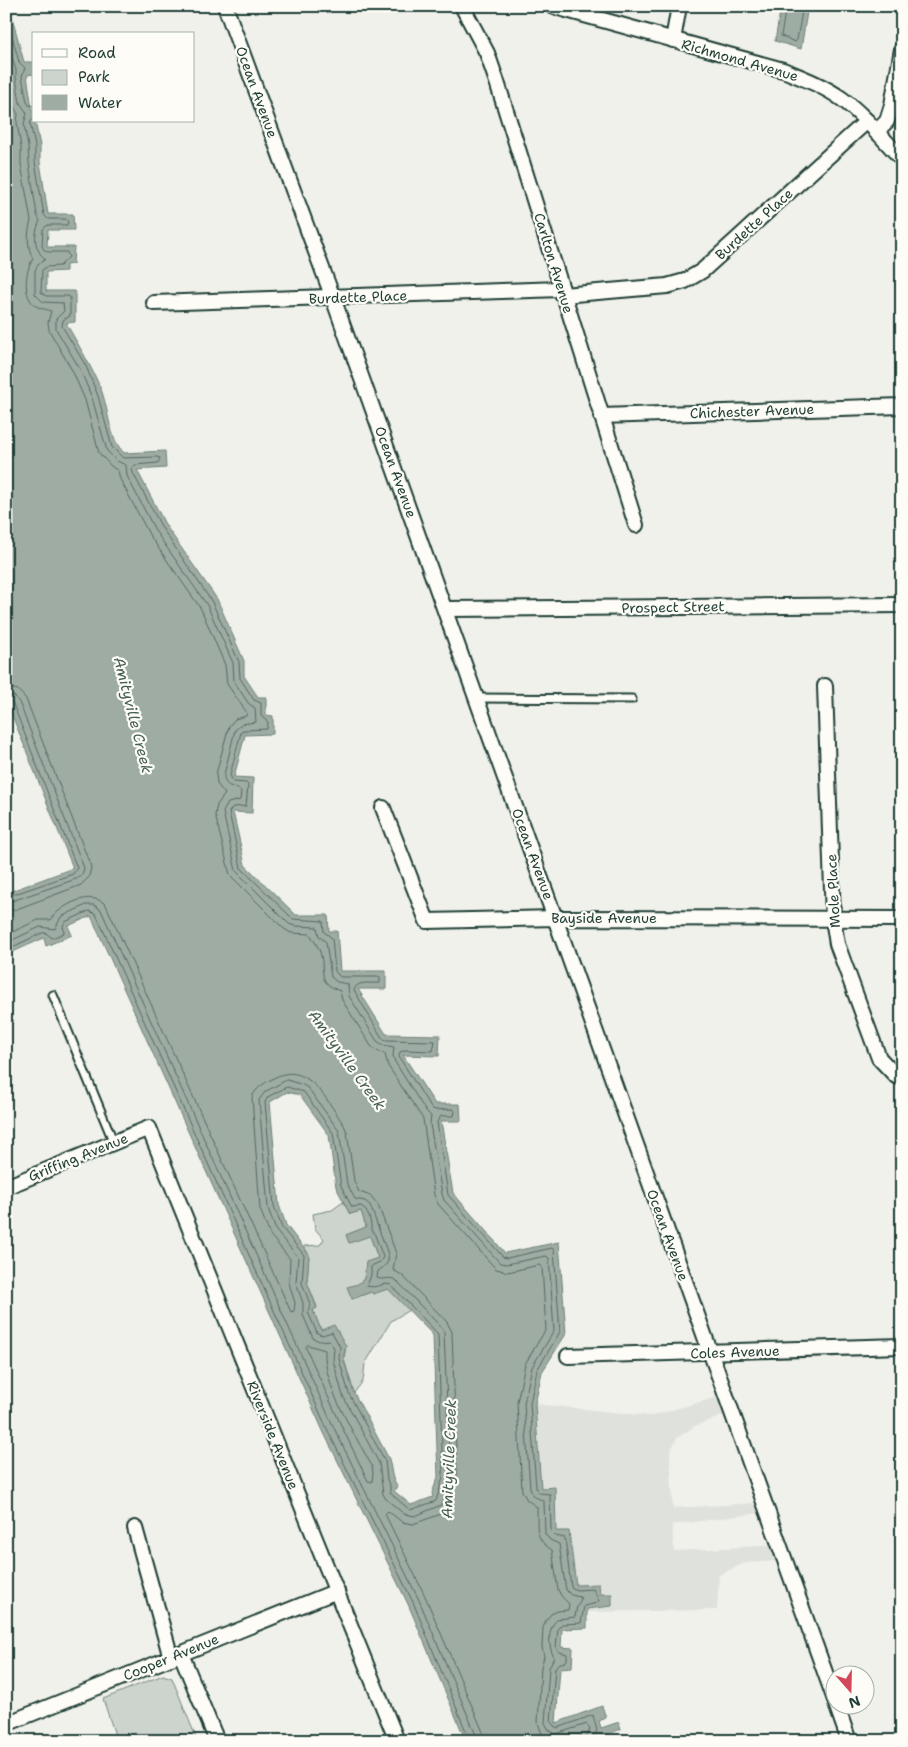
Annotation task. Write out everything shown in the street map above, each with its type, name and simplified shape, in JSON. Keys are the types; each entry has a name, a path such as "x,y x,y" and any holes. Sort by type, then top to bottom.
{"street":[{"name":"Ocean Avenue","path":"225,6 445,609 826,1676"},
{"name":"Carlton Avenue","path":"462,6 487,53 498,82 636,524"},
{"name":"Richmond Avenue","path":"552,6 783,70 813,82 842,99 902,159"},
{"path":"673,40 679,6"},
{"name":"Burdette Place","path":"154,303 562,292 667,286 685,281 702,271 872,127 887,121 892,105 902,49"},
{"name":"Chichester Avenue","path":"601,416 902,406"},
{"name":"Prospect Street","path":"445,609 902,605"},
{"name":"Mole Place","path":"825,686 833,919 837,944 879,1058 896,1076 902,1078"},
{"name":"Bayside Avenue","path":"383,808 427,921 556,918 902,919"},
{"name":"Griffing Avenue","path":"6,1186 149,1128"},
{"name":"Riverside Avenue","path":"149,1128 397,1741"},
{"name":"Coles Avenue","path":"568,1356 902,1346"},
{"path":"135,1528 176,1656 217,1741"},
{"name":"Cooper Avenue","path":"6,1724 337,1591"},
{"name":"Ocean Avenue","path":"840,1714 849,1741"}],"lane":[{"path":"477,698 632,699"},
{"path":"53,995 114,1143"}],"shaded area":[{"path":"721,1396 728,1414 695,1426 677,1438 670,1452 673,1508 756,1503 760,1513 672,1525 674,1551 776,1545 780,1561 745,1563 719,1575 717,1610 587,1612 587,1609 612,1594 600,1595 599,1584 576,1585 569,1531 556,1531 555,1488 541,1488 535,1404 651,1416"}],"green space":[{"path":"343,1202 350,1214 361,1211 367,1227 346,1235 370,1236 378,1258 366,1263 364,1279 358,1284 352,1299 388,1288 409,1310 391,1321 365,1364 363,1381 354,1393 344,1359 346,1346 321,1330 313,1310 317,1307 307,1282 309,1255 304,1246 320,1245 324,1239 315,1229 313,1214 332,1210"},
{"path":"163,1675 172,1678 197,1740 117,1741 103,1699"}],"water":[{"name":"Amityville Creek","path":"6,6 9,6 24,62 32,62 32,74 27,75 32,122 35,122 40,146 40,162 48,214 73,214 74,230 48,230 47,247 74,247 73,264 66,265 66,271 46,272 46,291 75,291 75,322 66,323 102,392 112,432 119,447 124,453 165,451 166,468 137,470 166,526 217,599 244,661 244,676 258,697 266,697 266,715 273,716 273,734 245,735 234,777 253,778 252,813 233,812 245,865 296,915 328,915 329,931 337,931 340,971 386,971 386,989 358,989 386,1034 440,1035 439,1056 403,1055 435,1104 460,1104 461,1121 441,1121 453,1193 505,1253 559,1242 566,1334 542,1372 535,1404 541,1488 555,1487 556,1531 569,1531 576,1585 599,1584 600,1594 612,1594 612,1606 587,1609 587,1628 562,1629 561,1647 573,1648 572,1667 560,1668 556,1723 602,1706 606,1718 599,1721 601,1728 619,1722 621,1729 591,1741 466,1741 408,1604 324,1433 91,916 68,926 72,935 46,946 44,938 6,955 6,893 73,868 6,700","holes":["287,1092 300,1095 329,1135 336,1187 350,1214 361,1211 366,1227 346,1235 349,1243 370,1236 378,1258 366,1262 364,1279 358,1284 347,1287 352,1299 371,1292 373,1294 388,1289 433,1335 438,1477 432,1493 433,1497 411,1505 394,1491 397,1486 389,1459 354,1393 343,1358 346,1346 334,1325 321,1330 313,1310 317,1308 307,1282 309,1255 286,1225 279,1205 270,1102"]},
{"path":"781,6 808,6 801,49 775,41"}]}
